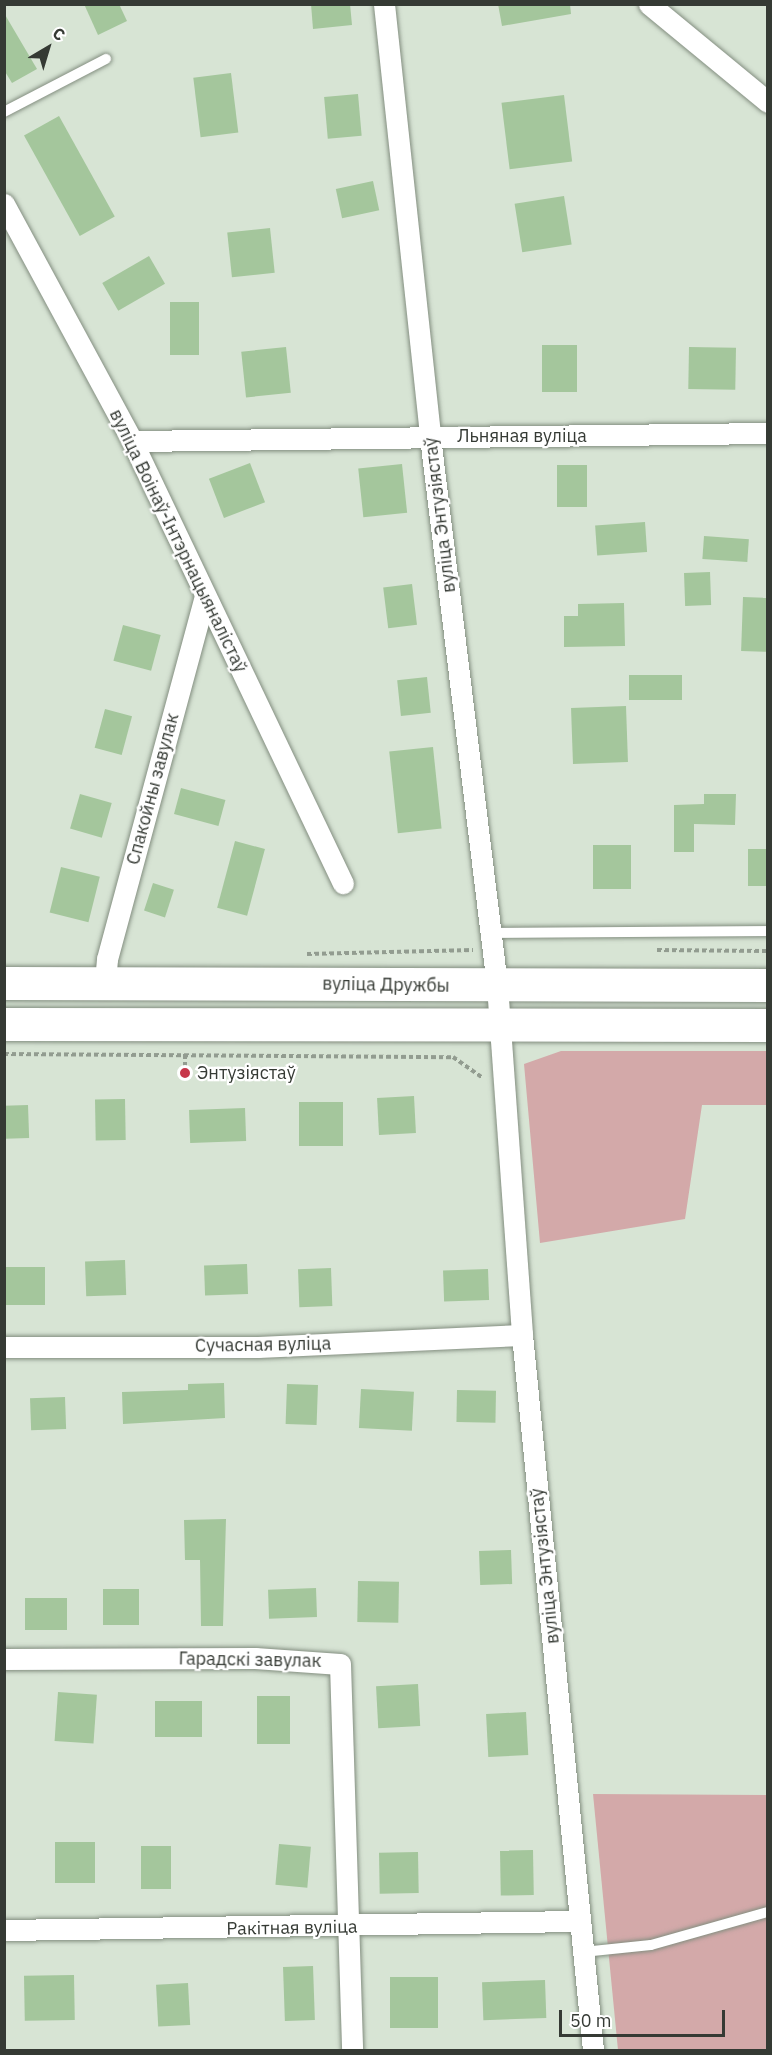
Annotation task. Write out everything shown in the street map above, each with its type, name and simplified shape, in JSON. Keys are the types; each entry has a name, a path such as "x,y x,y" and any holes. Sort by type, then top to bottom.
{"main road":[{"name":"вуліца Дружбы","path":"4,983 768,985"},
{"path":"4,1024 768,1025"}],"street":[{"name":"вуліца Энтузіястаў","path":"384,4 430,437 497,985 522,1335 593,2050"},
{"path":"649,4 768,102"},
{"name":"вуліца Воінаў-Інтэрнацыяналістаў","path":"4,204 132,441 343,883"},
{"name":"Льняная вуліца","path":"132,441 768,433"},
{"name":"Спакойны завулак","path":"105,982 106,959 205,597"},
{"name":"Сучасная вуліца","path":"4,1347 258,1347 522,1335"},
{"name":"Гарадскі завулак","path":"4,1659 255,1658 340,1664 350,1927"},
{"name":"Ракітная вуліца","path":"4,1930 350,1927 580,1921"},
{"path":"350,1927 352,2050"}],"lane":[{"path":"4,112 106,59"},
{"path":"490,933 768,931"},
{"path":"583,1952 651,1945 768,1912"}],"path":[{"path":"4,1054 453,1058 492,1083 505,1081"}],"shaded area":[{"path":"561,1051 767,1051 767,1105 702,1105 685,1219 540,1243 524,1064"},
{"path":"593,1794 767,1795 767,2050 618,2050"}],"building":[{"path":"84,4 119,4 127,21 98,35"},
{"path":"311,4 350,4 352,25 313,29"},
{"path":"498,4 570,4 571,14 502,26"},
{"path":"4,13 37,69 12,83 4,70"},
{"path":"231,73 238,133 201,137 193,78"},
{"path":"358,94 362,136 328,139 324,97"},
{"path":"564,95 572,162 510,169 501,103"},
{"path":"59,116 115,217 80,236 24,135"},
{"path":"373,181 379,210 342,218 336,189"},
{"path":"564,196 572,244 522,252 515,204"},
{"path":"270,228 275,273 232,277 227,232"},
{"path":"149,256 165,284 118,311 102,283"},
{"path":"170,302 199,302 199,355 170,355"},
{"path":"542,345 577,345 577,392 542,392"},
{"path":"286,347 291,393 246,397 241,352"},
{"path":"689,347 736,348 735,390 688,389"},
{"path":"250,463 265,502 224,518 209,479"},
{"path":"402,464 407,513 363,517 358,469"},
{"path":"557,465 587,465 587,507 557,507"},
{"path":"645,522 647,552 597,555 595,525"},
{"path":"704,536 749,539 747,562 702,559"},
{"path":"710,572 711,605 685,606 684,573"},
{"path":"412,584 417,625 388,628 383,588"},
{"path":"743,597 768,598 766,652 741,651"},
{"path":"624,603 625,646 564,647 564,616 578,616 578,604"},
{"path":"123,625 161,635 151,671 113,661"},
{"path":"629,675 682,675 682,700 629,700"},
{"path":"427,677 431,713 401,716 397,680"},
{"path":"626,706 628,762 573,764 571,708"},
{"path":"105,709 132,716 122,755 95,748"},
{"path":"433,747 442,829 398,833 389,752"},
{"path":"181,788 225,800 218,826 174,814"},
{"path":"80,794 112,803 102,838 70,829"},
{"path":"704,794 736,794 735,825 694,824 694,852 674,852 674,805 704,804"},
{"path":"235,841 265,849 247,916 217,908"},
{"path":"593,845 631,845 631,889 593,889"},
{"path":"748,849 768,849 768,886 748,886"},
{"path":"61,867 100,877 88,922 50,913"},
{"path":"153,883 174,890 165,917 144,911"},
{"path":"414,1096 416,1133 379,1135 377,1098"},
{"path":"125,1099 126,1140 96,1141 95,1100"},
{"path":"299,1102 343,1102 343,1146 299,1146"},
{"path":"28,1105 29,1138 5,1139 4,1106"},
{"path":"245,1108 246,1141 190,1143 189,1110"},
{"path":"125,1260 126,1295 86,1296 85,1261"},
{"path":"247,1264 248,1294 205,1295 204,1266"},
{"path":"4,1267 45,1267 45,1305 4,1305"},
{"path":"331,1268 332,1306 299,1307 298,1269"},
{"path":"488,1269 489,1300 444,1302 443,1271"},
{"path":"224,1383 225,1418 123,1424 122,1392 188,1390 188,1384"},
{"path":"287,1384 318,1385 317,1425 286,1424"},
{"path":"361,1389 414,1392 412,1431 359,1428"},
{"path":"457,1390 496,1391 495,1423 456,1422"},
{"path":"65,1397 66,1429 31,1430 30,1398"},
{"path":"226,1519 223,1626 201,1626 200,1560 185,1560 184,1520"},
{"path":"511,1550 512,1584 480,1585 479,1551"},
{"path":"358,1581 399,1582 398,1623 357,1622"},
{"path":"316,1588 317,1617 269,1619 268,1590"},
{"path":"103,1589 139,1589 139,1625 103,1625"},
{"path":"25,1598 67,1598 67,1630 25,1630"},
{"path":"418,1684 420,1726 378,1728 376,1686"},
{"path":"58,1692 97,1695 93,1744 55,1741"},
{"path":"257,1696 290,1696 290,1744 257,1744"},
{"path":"155,1701 202,1701 202,1737 155,1737"},
{"path":"526,1712 528,1755 488,1757 486,1714"},
{"path":"55,1842 95,1842 95,1883 55,1883"},
{"path":"279,1844 311,1847 307,1888 275,1885"},
{"path":"141,1846 171,1846 171,1889 141,1889"},
{"path":"533,1850 534,1895 501,1896 500,1851"},
{"path":"418,1852 419,1893 380,1894 379,1853"},
{"path":"313,1966 315,2020 285,2021 283,1967"},
{"path":"74,1975 75,2020 25,2021 24,1976"},
{"path":"390,1977 438,1977 438,2028 390,2028"},
{"path":"545,1980 546,2018 483,2020 482,1982"},
{"path":"188,1983 190,2025 158,2027 156,1985"}],"place":[{"name":"Энтузіястаў","path":"185,1073"}]}
